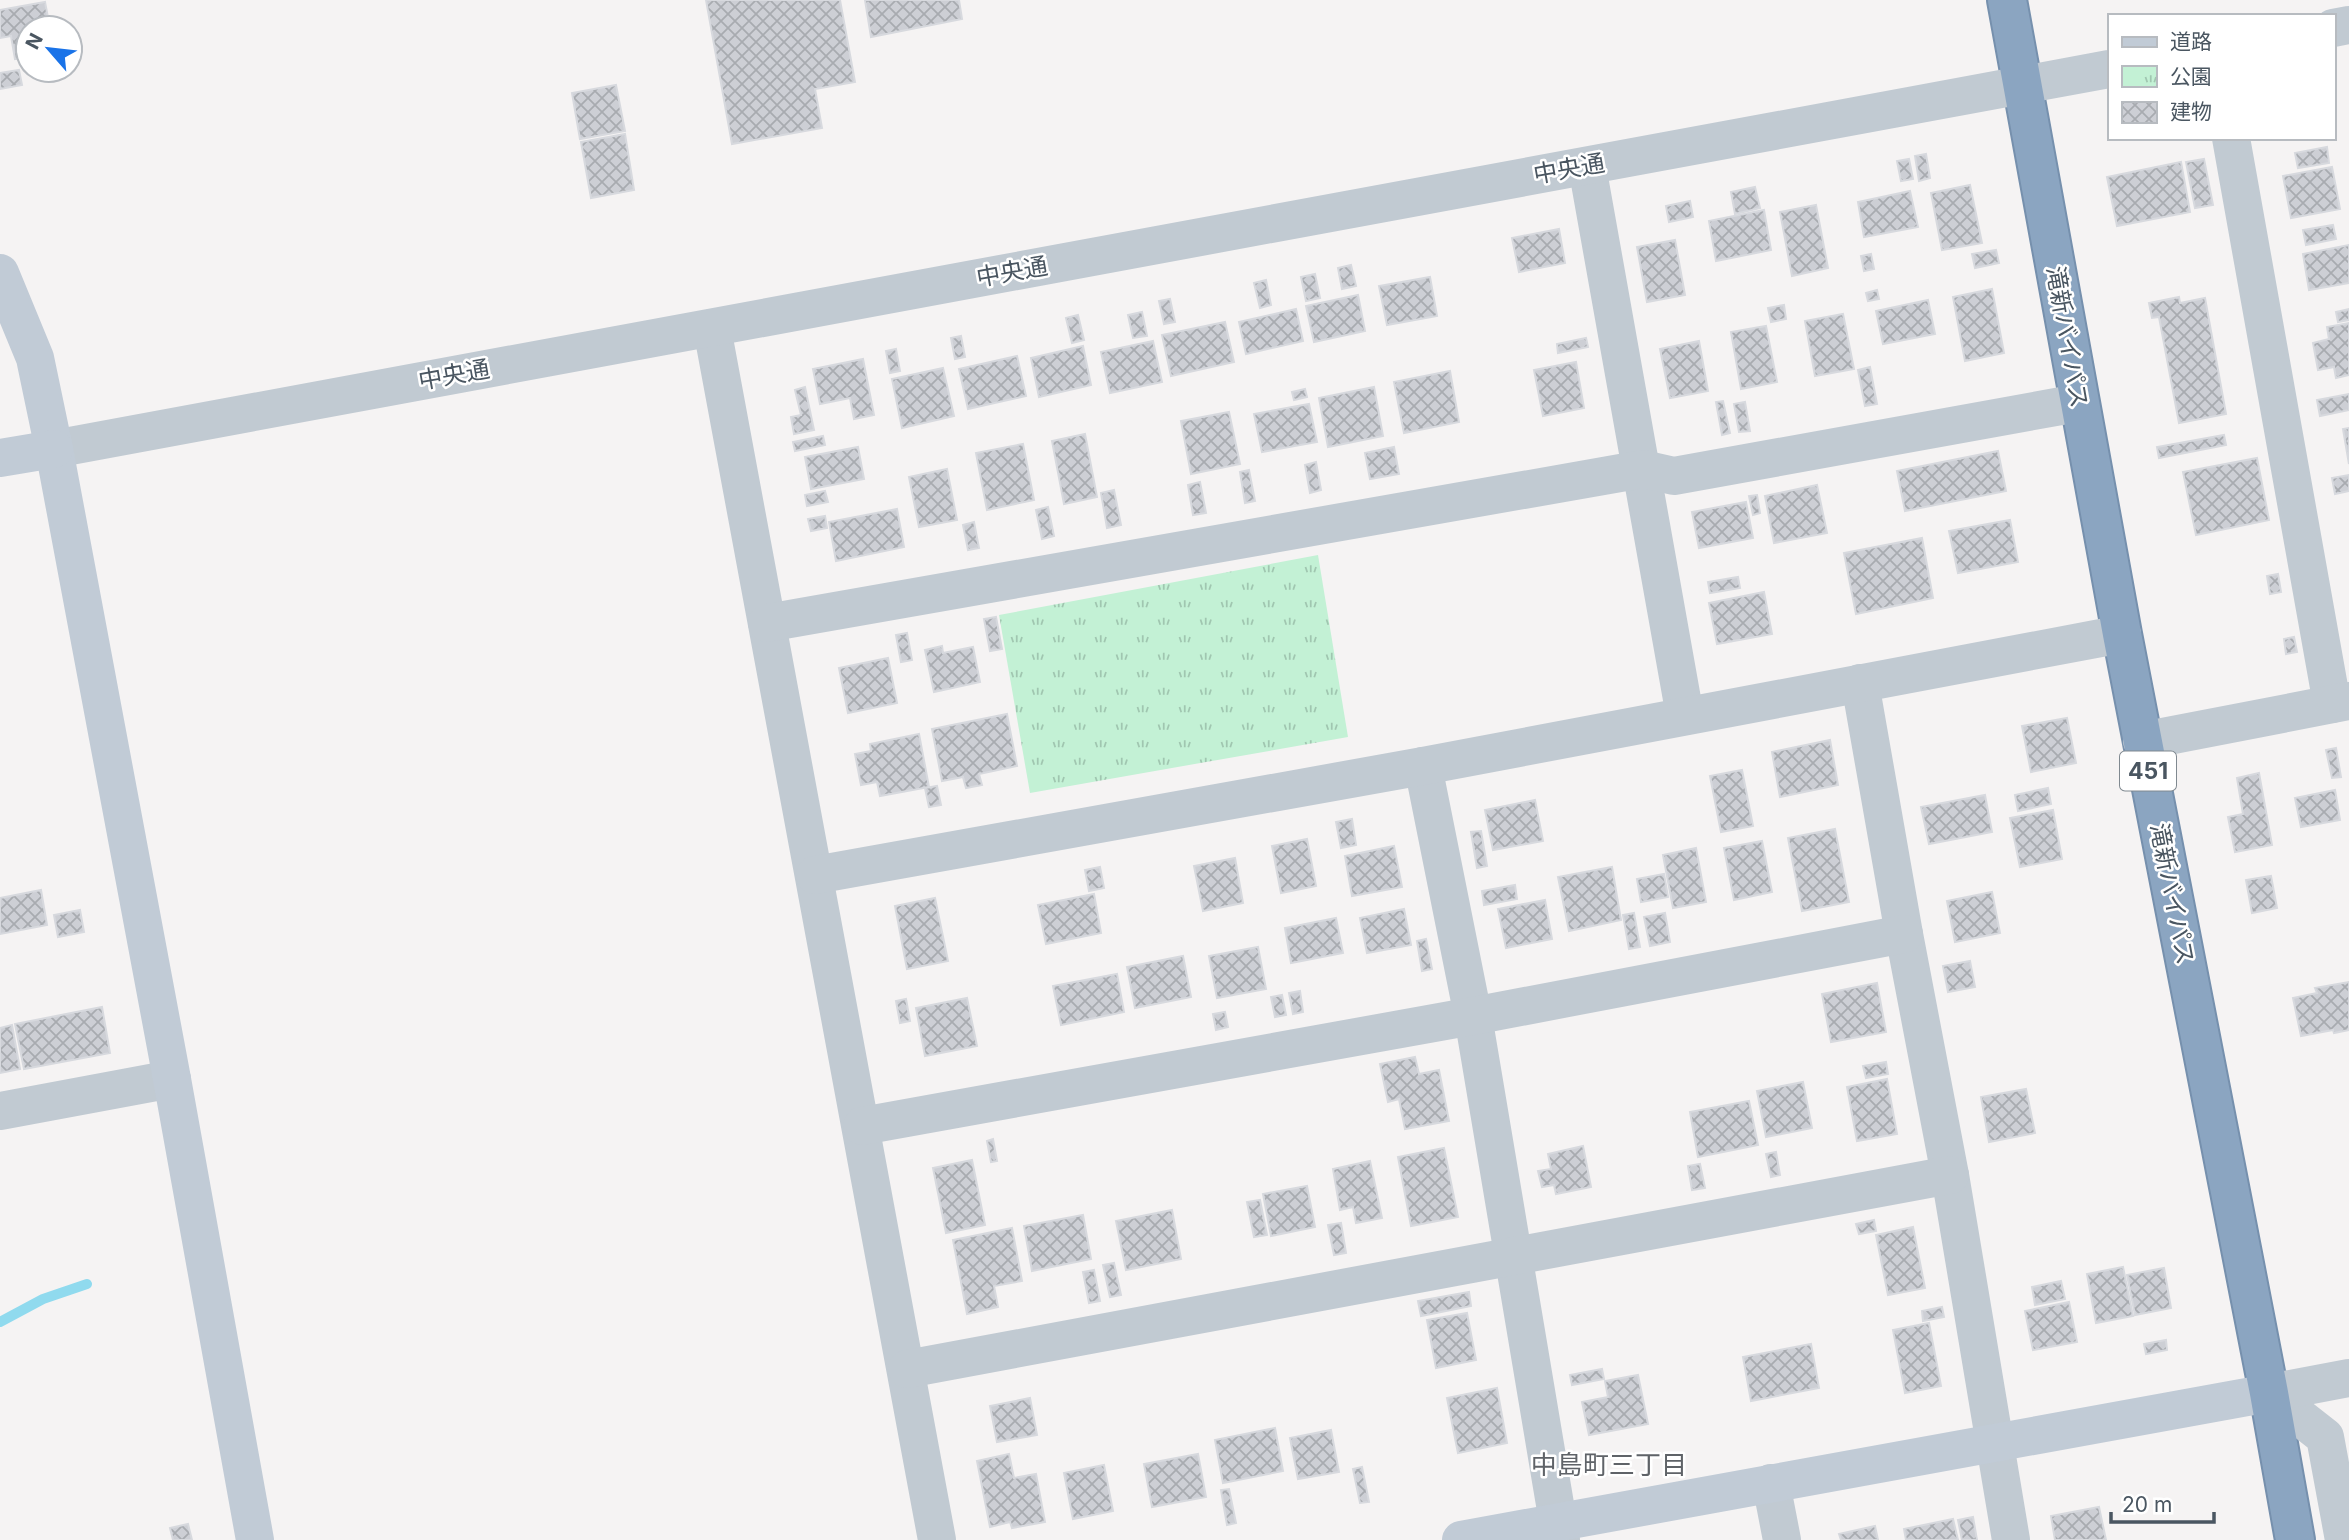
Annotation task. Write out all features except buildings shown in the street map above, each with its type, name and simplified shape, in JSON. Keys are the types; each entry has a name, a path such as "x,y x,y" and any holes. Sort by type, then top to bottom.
{"highway":[{"name":"滝新バイパス","path":"2007,0 2078,403 2295,1540"}],"street":[{"name":"中央通","path":"0,458 2108,69"},
{"path":"2142,741 2341,703 2231,140"},
{"path":"1587,166 1685,716"},
{"path":"0,273 35,358 54,449 255,1540"},
{"path":"712,328 937,1540"},
{"path":"767,623 1643,469 1674,476 2078,403"},
{"path":"815,875 1423,766 2122,634"},
{"path":"1860,683 1950,1175 2011,1540"},
{"path":"1423,766 1473,1016 1560,1531"},
{"path":"862,1126 1473,1016 1904,934"},
{"path":"0,1111 172,1079"},
{"path":"907,1369 1950,1175"},
{"path":"1461,1540 1560,1531 1771,1483 2349,1378"},
{"path":"2269,1394 2325,1437 2344,1540"},
{"path":"1771,1483 1782,1540"}],"green space":[{"path":"1318,555 1348,737 1030,793 999,615"}],"waterway":[{"path":"0,1322 43,1299 87,1284"}],"district":[{"name":"中島町三丁目","path":"1609,1465"}]}
